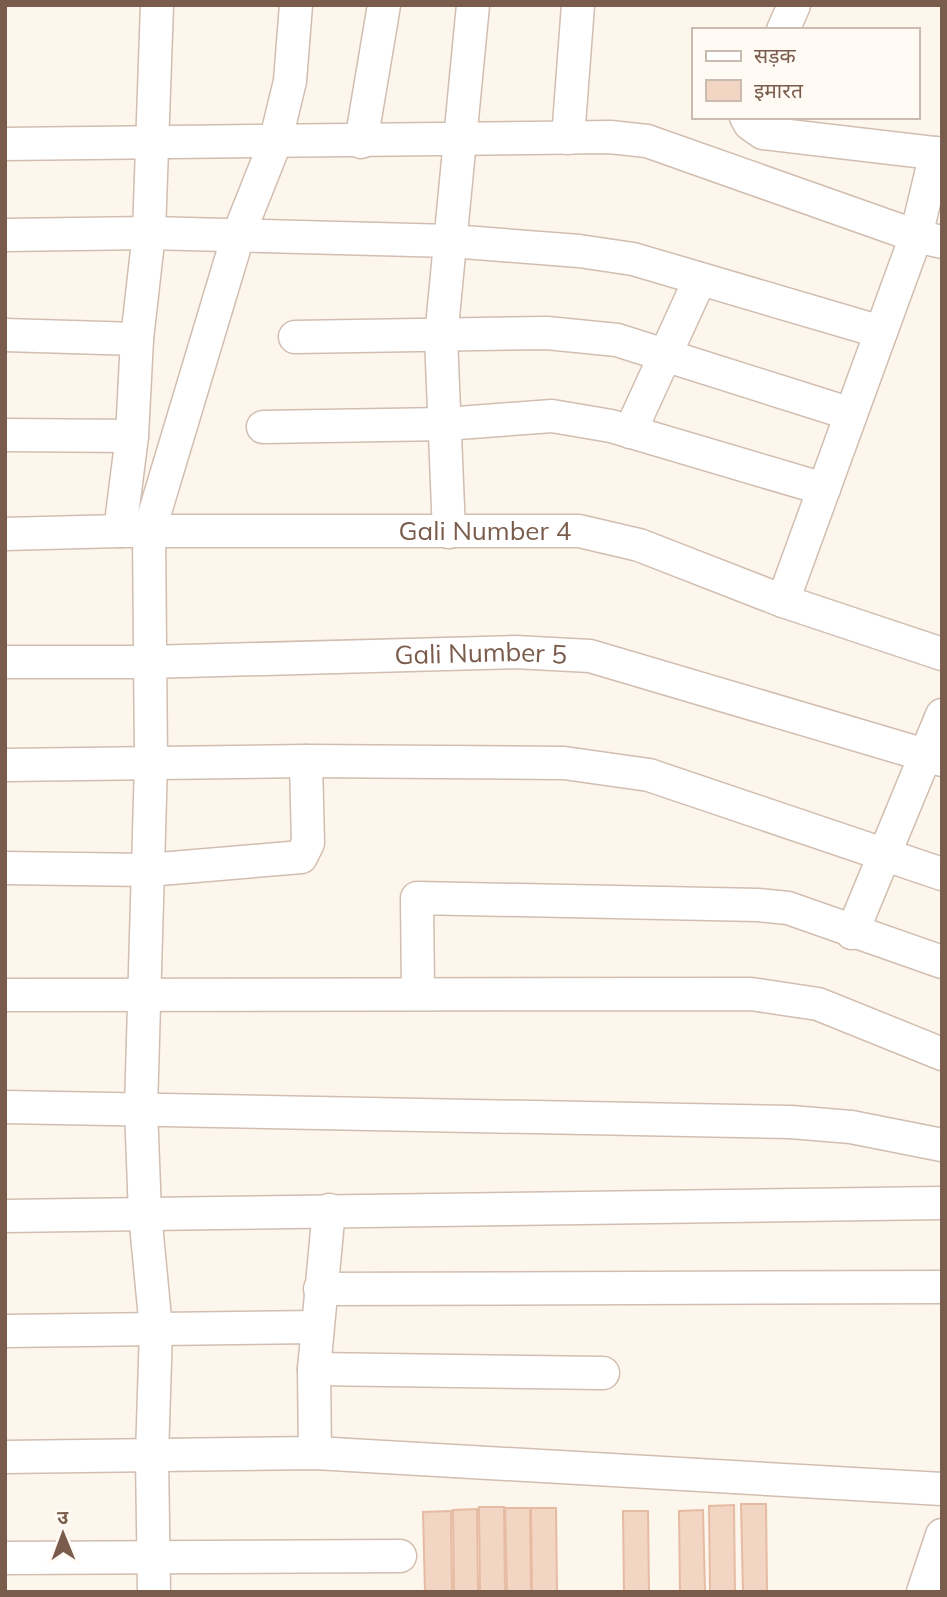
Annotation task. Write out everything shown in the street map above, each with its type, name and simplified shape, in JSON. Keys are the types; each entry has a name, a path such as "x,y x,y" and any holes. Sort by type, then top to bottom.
{"street":[{"path":"154,1592 151,1558 156,1329 145,1214 141,1109 151,763 149,662 135,531 132,436 137,340 149,233 150,143 157,5"},
{"path":"135,531 238,236 275,143 290,81 296,5"},
{"path":"361,142 384,5"},
{"path":"449,532 441,337 458,138 473,5"},
{"path":"568,138 574,26 578,5"},
{"path":"784,28 794,5"},
{"path":"747,119 763,133 939,153 929,239 881,332 783,601"},
{"path":"5,144 275,143 610,137 647,141 929,239"},
{"path":"5,235 149,233 451,241 599,254 634,259 881,332"},
{"path":"630,432 700,279"},
{"path":"5,335 137,340"},
{"path":"295,337 572,335 617,340 851,414"},
{"path":"263,427 445,424 552,416 630,432 824,489"},
{"path":"5,435 132,436"},
{"name":"Gali Number 4","path":"5,534 135,531 579,531 639,545 783,601 942,654"},
{"name":"Gali Number 5","path":"5,663 149,662 515,652 590,656 934,757"},
{"path":"852,933 882,855 934,757 942,715"},
{"path":"5,868 148,870 301,858 308,843 306,761"},
{"path":"5,765 306,761 564,763 609,768 649,775 942,874"},
{"path":"418,994 417,898 719,901 788,908 852,933 942,962"},
{"path":"5,995 764,995 818,1004 942,1054"},
{"path":"5,1107 791,1122 851,1128 942,1145"},
{"path":"5,1216 942,1203"},
{"path":"315,1453 314,1369 329,1210"},
{"path":"320,1289 942,1287"},
{"path":"5,1331 317,1327"},
{"path":"314,1369 603,1373"},
{"path":"5,1457 315,1453 942,1489"},
{"path":"923,1592 942,1535"},
{"path":"5,1558 400,1556"}],"building":[{"path":"741,1504 766,1504 767,1592 743,1592"},
{"path":"734,1505 735,1592 710,1592 709,1506"},
{"path":"479,1507 504,1507 505,1592 480,1592"},
{"path":"505,1508 530,1508 531,1592 507,1592"},
{"path":"531,1508 556,1508 557,1592 532,1592"},
{"path":"477,1509 478,1592 454,1592 453,1510"},
{"path":"703,1510 705,1592 680,1592 679,1511"},
{"path":"451,1511 452,1592 425,1592 423,1512"},
{"path":"623,1511 648,1511 649,1592 624,1592"}]}
